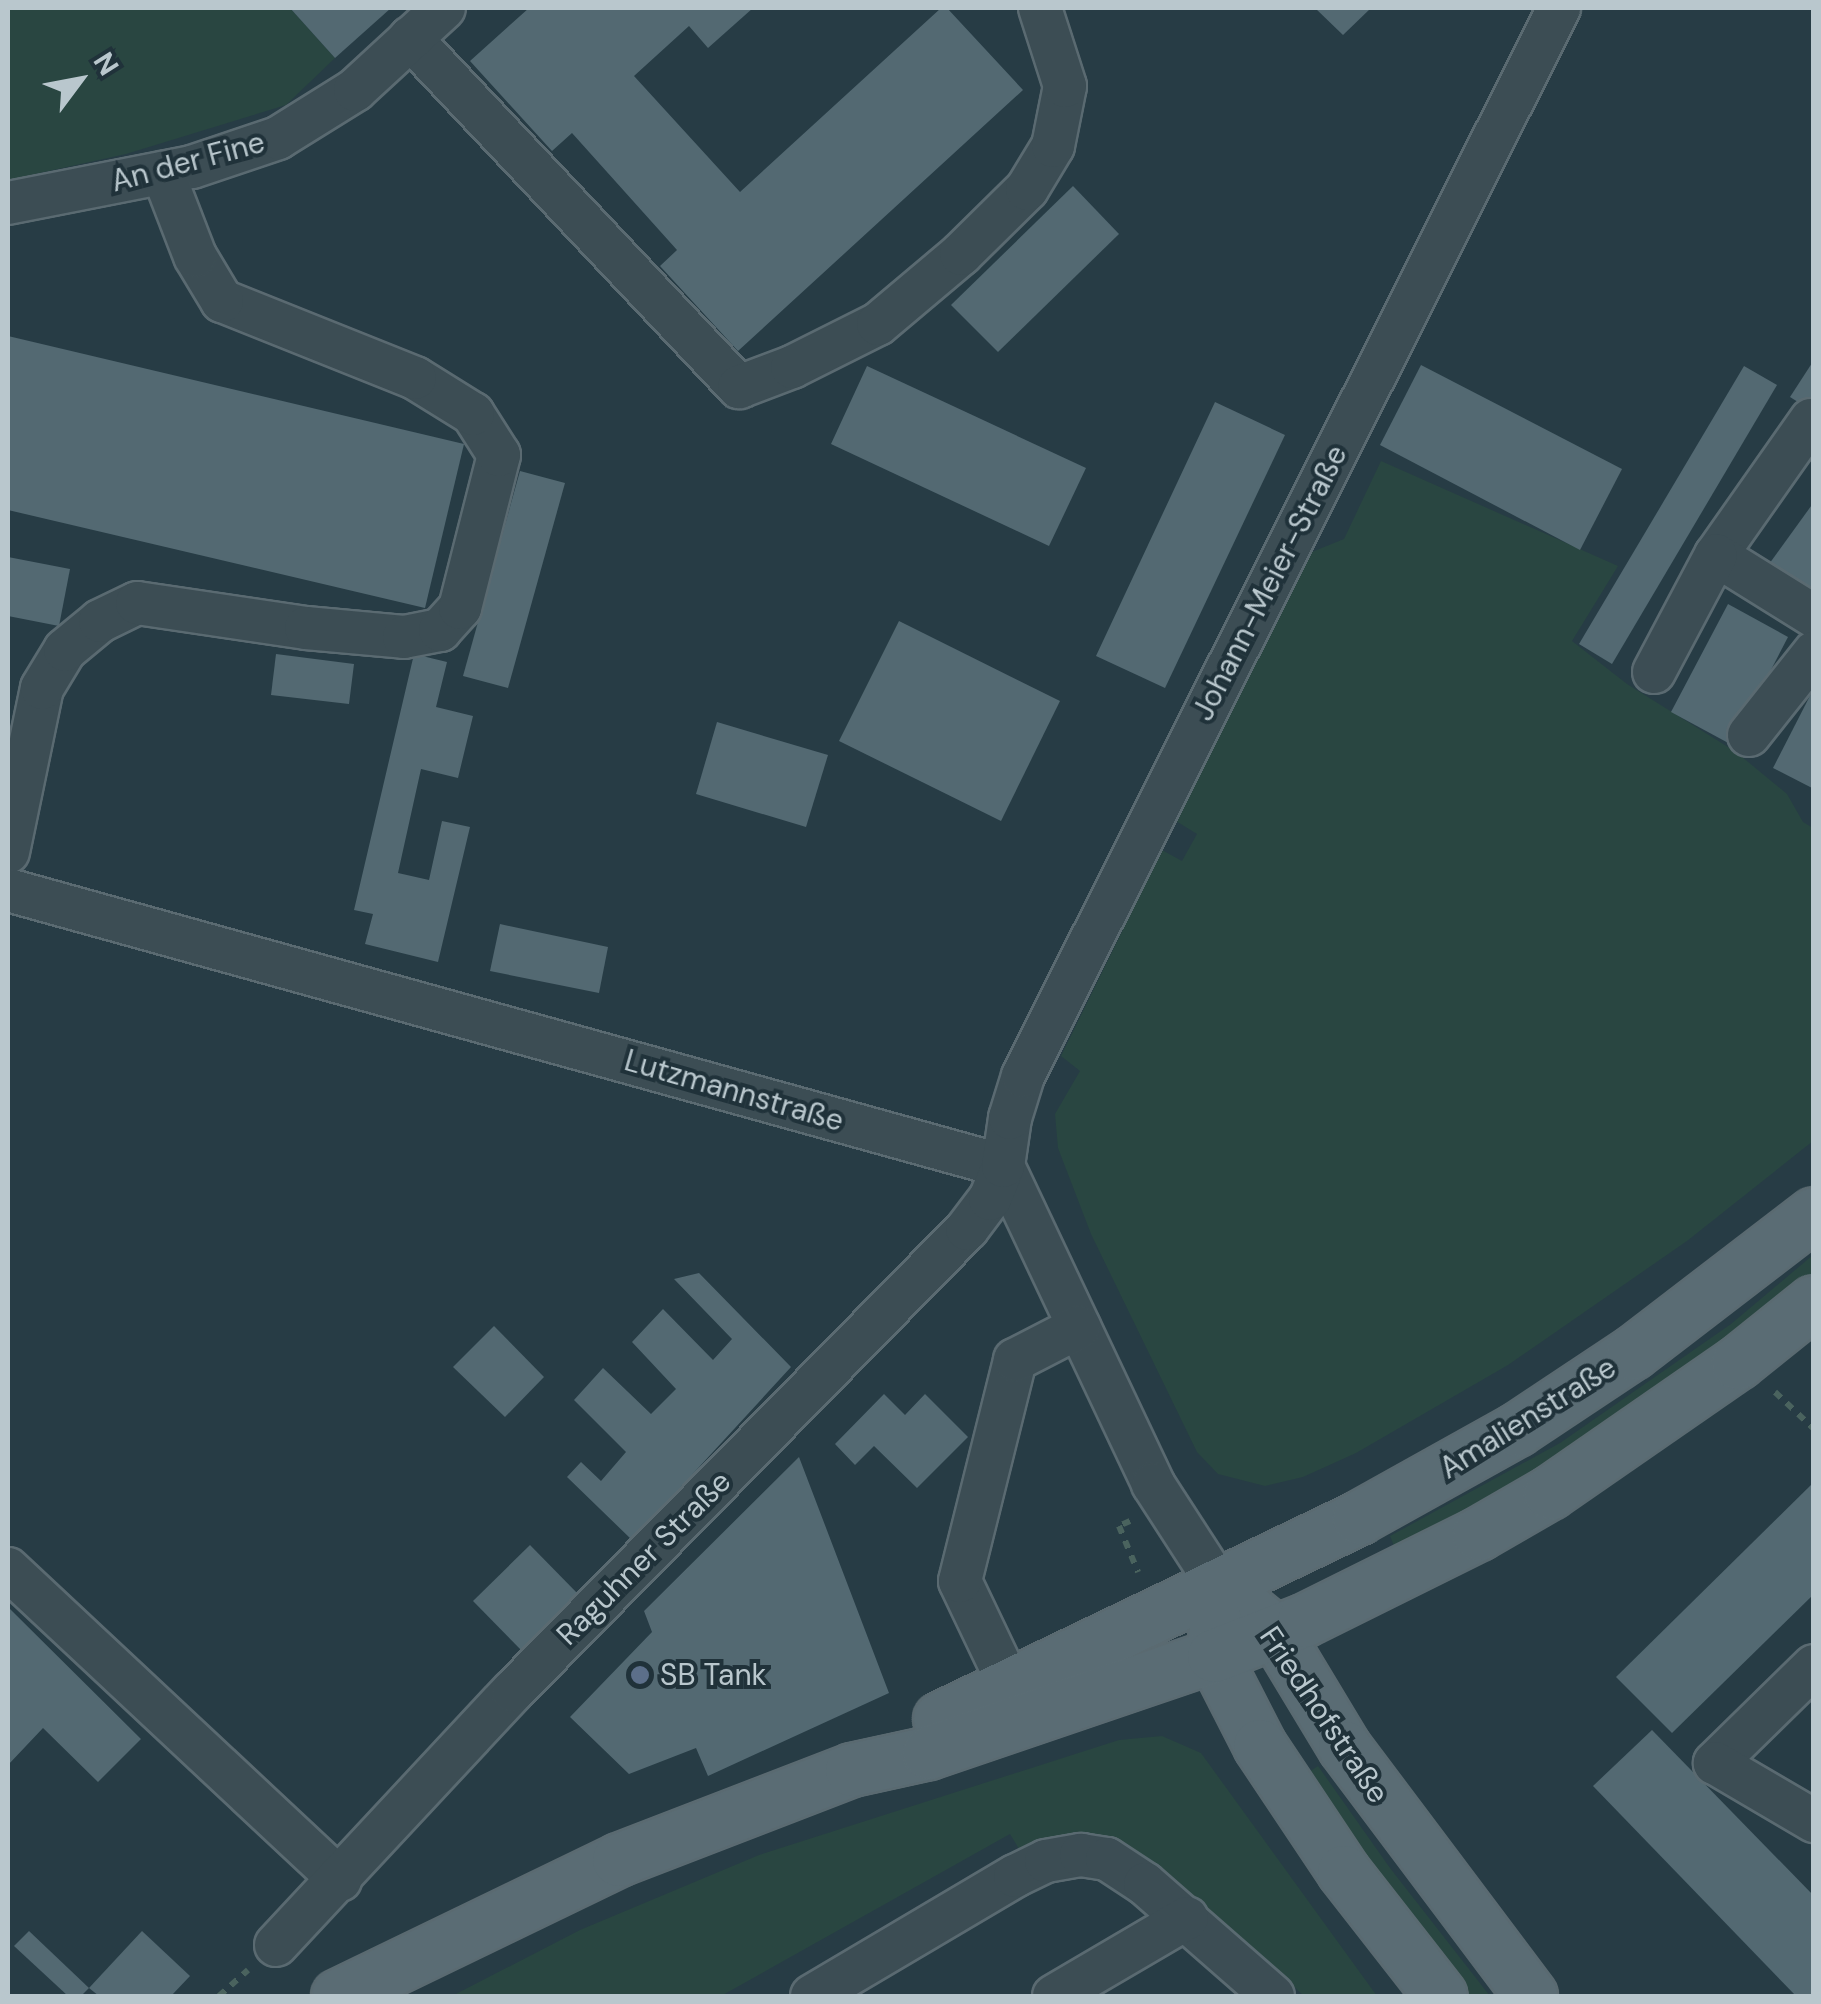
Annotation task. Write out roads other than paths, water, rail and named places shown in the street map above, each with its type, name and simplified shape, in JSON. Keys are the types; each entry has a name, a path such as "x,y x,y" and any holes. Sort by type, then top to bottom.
{"main road":[{"name":"Amalienstraße","path":"1219,1586 1380,1508 1518,1430 1632,1353 1814,1214"},
{"path":"338,1996 601,1868 852,1770 929,1753 1214,1656 1386,1582 1550,1493 1738,1363 1814,1302"},
{"name":"Friedhofstraße","path":"1219,1586 1275,1632 1356,1763 1531,1996"},
{"name":"Friedhofstraße","path":"1219,1586 1214,1656 1260,1746 1344,1872 1442,1996"},
{"path":"852,1770 918,1730 1219,1586"}],"street":[{"name":"An der Fine","path":"8,203 164,173 278,138 355,90 444,8"},
{"path":"410,38 739,386 792,367 878,324 961,254 1027,189 1053,146 1065,86 1040,8"},
{"name":"Johann-Meier-Straße","path":"1003,1166 1010,1118 1023,1076 1559,8"},
{"path":"8,852 42,688 65,650 100,620 137,603 306,628 404,636 440,630 460,608 499,456 473,414 414,378 222,301 194,256 164,173"},
{"path":"1654,672 1716,555 1811,420"},
{"path":"1716,555 1814,616"},
{"path":"1749,736 1814,653"},
{"name":"Lutzmannstraße","path":"16,903 1003,1166"},
{"path":"1003,1166 1164,1504 1219,1586"},
{"name":"Raguhner Straße","path":"276,1945 513,1691 968,1229 990,1199 1003,1166"},
{"path":"1010,1686 960,1581 1014,1360 1079,1328"},
{"path":"8,1569 340,1880"},
{"path":"1814,1666 1715,1763 1814,1821"},
{"path":"812,1996 1046,1861 1081,1855 1107,1859 1186,1918 1274,1996"},
{"path":"1054,1996 1186,1918"}],"place":[{"name":"SB Tank","path":"640,1675"}]}
